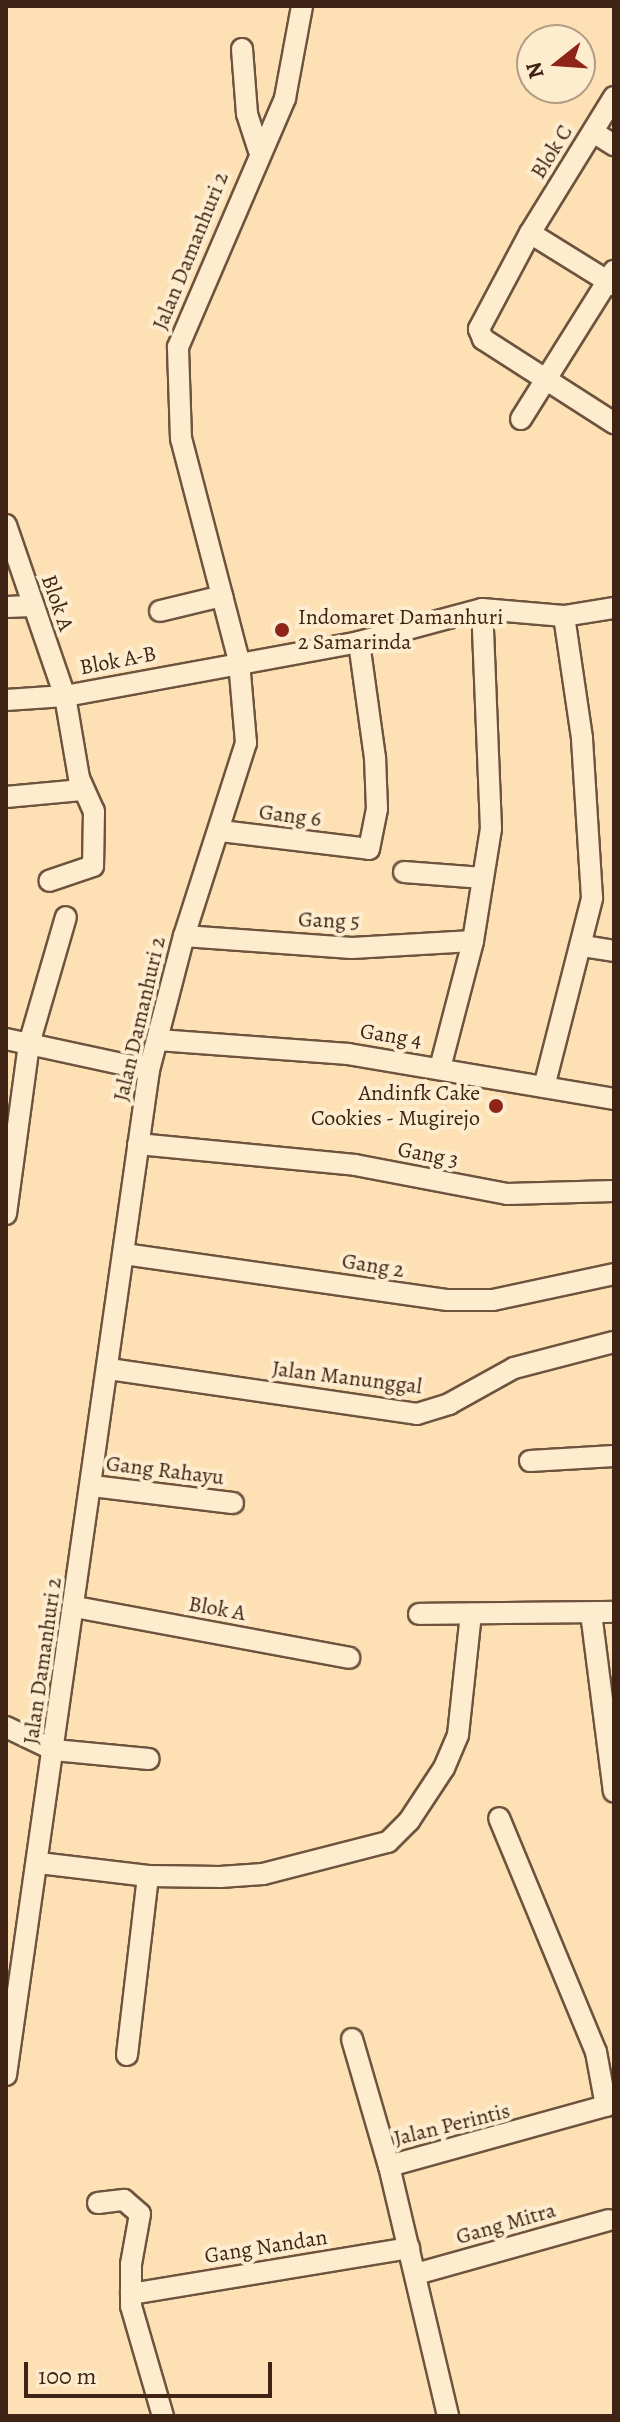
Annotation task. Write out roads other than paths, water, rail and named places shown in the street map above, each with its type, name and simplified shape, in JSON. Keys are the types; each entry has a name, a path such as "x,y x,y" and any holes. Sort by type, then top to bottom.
{"street":[{"name":"Jalan Damanhuri 2","path":"6,2075 39,1863 149,1070 184,936 221,831 246,743 239,661 181,439 178,347 259,150 285,98 302,6"},
{"path":"242,49 247,114 259,150"},
{"name":"Blok C","path":"544,379 483,339 479,329 530,233 614,97"},
{"path":"593,132 614,145"},
{"path":"521,419 544,379 612,279 530,233"},
{"path":"544,379 614,423"},
{"name":"Blok A","path":"6,525 65,696 82,790 94,811 93,866 49,881"},
{"path":"160,611 222,596"},
{"path":"6,607 32,606"},
{"name":"Blok A-B","path":"6,700 65,696 239,661 359,642 482,609 564,616 614,608"},
{"path":"440,1068 473,941 492,798 482,609"},
{"path":"544,1087 583,946 591,880 582,738 564,616"},
{"name":"Gang 6","path":"221,831 369,849 377,809 359,642"},
{"path":"6,797 82,790"},
{"path":"404,872 483,878"},
{"path":"6,1211 29,1044 66,917"},
{"name":"Gang 5","path":"184,936 352,948 473,941"},
{"path":"583,946 614,951"},
{"path":"6,1039 149,1070"},
{"name":"Gang 4","path":"158,1040 348,1054 614,1099"},
{"name":"Gang 3","path":"138,1144 355,1165 507,1194 614,1191"},
{"name":"Gang 2","path":"124,1254 448,1300 493,1300 614,1274"},
{"name":"Jalan Manunggal","path":"109,1369 417,1414 449,1404 514,1368 614,1342"},
{"path":"530,1461 614,1456"},
{"name":"Gang Rahayu","path":"92,1486 233,1503"},
{"name":"Blok A","path":"75,1607 349,1658"},
{"path":"419,1614 471,1614 521,1609 614,1612"},
{"path":"591,1613 614,1792"},
{"path":"39,1863 148,1876 263,1874 388,1842 409,1821 444,1768 458,1735 471,1614"},
{"path":"6,1727 54,1750 149,1759"},
{"path":"499,1818 605,2048"},
{"path":"127,2055 148,1876"},
{"path":"352,2039 389,2166"},
{"name":"Jalan Perintis","path":"448,2416 389,2166 602,2111 606,2082 605,2048"},
{"path":"98,2203 124,2200 140,2214 131,2294 163,2416"},
{"name":"Gang Mitra","path":"416,2274 609,2220"},
{"name":"Gang Nandan","path":"131,2294 409,2248"}],"place":[{"name":"Indomaret Damanhuri 2 Samarinda","path":"282,630"},
{"name":"Andinfk Cake Cookies - Mugirejo","path":"496,1106"}]}
